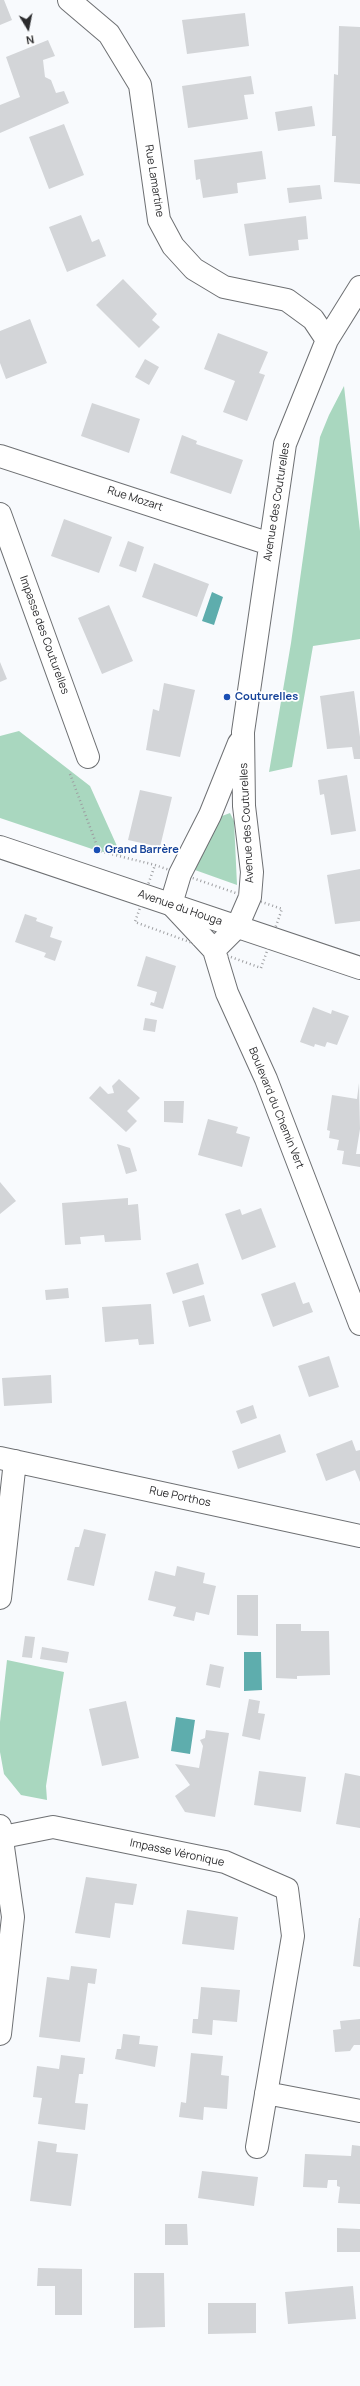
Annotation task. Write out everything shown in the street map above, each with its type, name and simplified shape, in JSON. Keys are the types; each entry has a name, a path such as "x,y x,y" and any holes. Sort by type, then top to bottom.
{"street":[{"name":"Rue Lamartine","path":"69,0 109,34 140,85 159,220 173,246 194,269 224,287 287,300 313,319 327,340"},
{"name":"Avenue des Couturelles","path":"214,950 237,927 250,897 252,872 244,806 243,732 285,444 327,340 360,287"},
{"name":"Rue Mozart","path":"0,456 270,544"},
{"name":"Impasse des Couturelles","path":"0,514 88,757"},
{"name":"Avenue des Couturelles","path":"171,904 180,874 210,815 243,732"},
{"name":"Avenue du Houga","path":"0,847 360,968"},
{"name":"Boulevard du Chemin Vert","path":"171,904 214,950 227,993 266,1079 360,1324"},
{"name":"Rue Porthos","path":"8,1460 360,1536"},
{"path":"0,1593 8,1460"},
{"name":"Impasse Véronique","path":"1,1831 53,1827 225,1862 287,1889 293,1936 257,2147"},
{"path":"0,2034 13,1917 1,1831"},
{"path":"266,2093 360,2110"}],"path":[{"path":"88,757 68,769 98,850 155,865"}],"green space":[{"path":"344,386 360,531 360,639 313,646 292,767 269,772 291,643 320,437 329,415"},
{"path":"19,731 90,786 121,855 98,851 0,818 0,736"},
{"path":"230,813 234,821 237,885 195,870 222,816"},
{"path":"7,1660 64,1672 46,1786 47,1800 21,1795 4,1774 0,1752 0,1722"}],"water":[{"path":"212,592 223,597 214,625 202,621"},
{"path":"244,1652 261,1652 262,1690 244,1691"},
{"path":"176,1717 195,1720 190,1754 171,1751"}],"building":[{"path":"0,0 4,0 12,20 0,25"},
{"path":"245,13 249,46 187,54 182,20"},
{"path":"339,26 360,27 360,184 334,182 336,136 332,136 334,74 338,75"},
{"path":"48,40 55,56 43,60 45,77 51,80 56,93 64,91 69,103 0,133 0,105 20,97 6,57"},
{"path":"251,76 254,94 244,95 248,119 188,128 182,86"},
{"path":"312,106 315,126 278,131 275,112"},
{"path":"64,124 84,175 49,189 29,137"},
{"path":"262,151 266,179 237,183 238,193 203,198 200,179 196,180 194,160"},
{"path":"320,185 322,199 289,203 287,188"},
{"path":"81,215 92,242 99,239 106,256 67,272 49,227"},
{"path":"306,216 308,239 298,240 299,250 249,256 244,224"},
{"path":"123,279 157,314 152,320 160,327 139,348 96,305"},
{"path":"30,319 47,363 6,379 0,363 0,331"},
{"path":"218,333 268,352 259,373 265,375 247,421 223,412 235,381 204,369"},
{"path":"145,359 159,367 149,385 135,377"},
{"path":"92,403 140,419 129,453 81,436"},
{"path":"182,435 197,441 196,444 243,460 231,494 170,473"},
{"path":"64,519 112,537 99,573 51,556"},
{"path":"128,541 144,547 136,572 119,566"},
{"path":"154,563 209,584 197,617 142,597"},
{"path":"109,605 133,661 102,674 78,618"},
{"path":"0,662 7,679 0,682"},
{"path":"164,683 195,690 180,757 146,750 153,709 159,711"},
{"path":"354,691 360,737 360,759 354,759 352,747 327,749 320,696"},
{"path":"347,775 356,831 331,835 324,794 320,795 318,780"},
{"path":"140,790 172,797 160,847 128,840"},
{"path":"360,869 360,921 335,924 327,875"},
{"path":"25,914 37,918 36,921 53,927 50,937 62,941 55,961 44,957 46,953 15,942"},
{"path":"146,956 176,966 163,1009 150,1005 151,1002 154,1003 157,992 137,986"},
{"path":"313,1007 331,1014 332,1010 349,1016 337,1045 327,1042 325,1047 315,1044 314,1047 300,1042"},
{"path":"145,1018 157,1020 155,1032 143,1030"},
{"path":"119,1079 140,1098 127,1111 137,1121 126,1132 89,1098 100,1086 108,1094 114,1093 112,1086"},
{"path":"359,1083 360,1129 356,1154 360,1154 360,1167 342,1164 344,1151 337,1150 339,1140 329,1138 330,1131 327,1130 332,1095 357,1099"},
{"path":"164,1101 184,1101 183,1123 164,1122"},
{"path":"208,1119 238,1127 236,1133 250,1137 242,1167 198,1155"},
{"path":"117,1144 130,1148 137,1171 126,1174"},
{"path":"0,1182 16,1201 0,1214"},
{"path":"128,1198 128,1205 138,1204 141,1240 105,1242 104,1235 80,1237 81,1244 65,1245 62,1203"},
{"path":"261,1208 276,1247 242,1260 225,1214 240,1209 242,1215"},
{"path":"198,1263 204,1284 173,1294 166,1273"},
{"path":"295,1282 303,1304 309,1302 313,1312 273,1327 261,1294"},
{"path":"68,1288 69,1298 46,1300 45,1290"},
{"path":"204,1295 211,1321 189,1327 182,1301"},
{"path":"151,1304 154,1344 139,1345 138,1339 105,1342 102,1307"},
{"path":"329,1356 339,1387 309,1397 298,1366"},
{"path":"51,1375 52,1403 4,1406 2,1378"},
{"path":"253,1405 257,1418 241,1424 236,1411"},
{"path":"280,1434 286,1452 238,1469 232,1451"},
{"path":"352,1440 356,1451 360,1450 360,1482 355,1470 326,1481 316,1454"},
{"path":"84,1529 106,1534 94,1586 67,1580 75,1547 79,1547"},
{"path":"177,1566 205,1573 203,1583 216,1586 209,1615 196,1612 194,1621 173,1616 176,1607 148,1600 155,1571 175,1576"},
{"path":"237,1595 258,1595 258,1636 237,1635"},
{"path":"276,1624 301,1624 301,1631 329,1631 330,1675 297,1676 297,1679 276,1678"},
{"path":"25,1636 35,1637 32,1658 22,1657"},
{"path":"42,1647 69,1652 67,1663 40,1659"},
{"path":"210,1664 224,1667 220,1688 206,1685"},
{"path":"249,1699 260,1701 258,1713 265,1714 260,1740 242,1736"},
{"path":"126,1701 139,1758 102,1766 89,1709"},
{"path":"206,1730 229,1733 215,1817 185,1812 175,1796 190,1785 175,1764 199,1768 203,1746 200,1740 205,1738"},
{"path":"259,1771 306,1777 301,1812 254,1805"},
{"path":"345,1773 360,1776 360,1828 336,1824"},
{"path":"86,1877 137,1884 133,1905 115,1903 110,1938 75,1933"},
{"path":"187,1910 238,1917 234,1950 182,1944"},
{"path":"360,1918 360,1967 353,1966"},
{"path":"71,1966 97,1969 95,1984 88,1983 80,2042 39,2037 47,1977 69,1980"},
{"path":"201,1987 240,1990 237,2022 213,2020 212,2035 192,2033 193,2019 198,2019"},
{"path":"360,2019 360,2045 354,2045 350,2051 335,2052 333,2030 341,2029 340,2021"},
{"path":"123,2034 140,2036 139,2044 158,2046 155,2067 115,2059 117,2049 121,2049"},
{"path":"191,2053 223,2056 221,2075 229,2076 227,2109 204,2107 203,2120 179,2117 181,2102 186,2103"},
{"path":"61,2055 85,2058 83,2074 79,2074 75,2103 88,2104 85,2130 38,2124 42,2098 33,2097 37,2066 59,2069"},
{"path":"38,2141 57,2144 56,2152 78,2154 71,2206 30,2201"},
{"path":"352,2145 360,2146 360,2204 338,2203 340,2187 337,2186 337,2180 328,2180 327,2188 303,2187 305,2154 351,2156"},
{"path":"202,2171 258,2177 254,2206 198,2198"},
{"path":"165,2224 187,2224 188,2245 165,2245"},
{"path":"337,2228 360,2229 360,2252 337,2252"},
{"path":"38,2268 82,2269 82,2315 55,2315 55,2286 37,2286"},
{"path":"134,2273 164,2273 165,2327 134,2328"},
{"path":"353,2286 356,2319 288,2324 285,2292"},
{"path":"208,2303 256,2303 256,2333 208,2334"}],"place":[{"name":"Couturelles","path":"227,697"},
{"name":"Grand Barrère","path":"97,850"}]}
